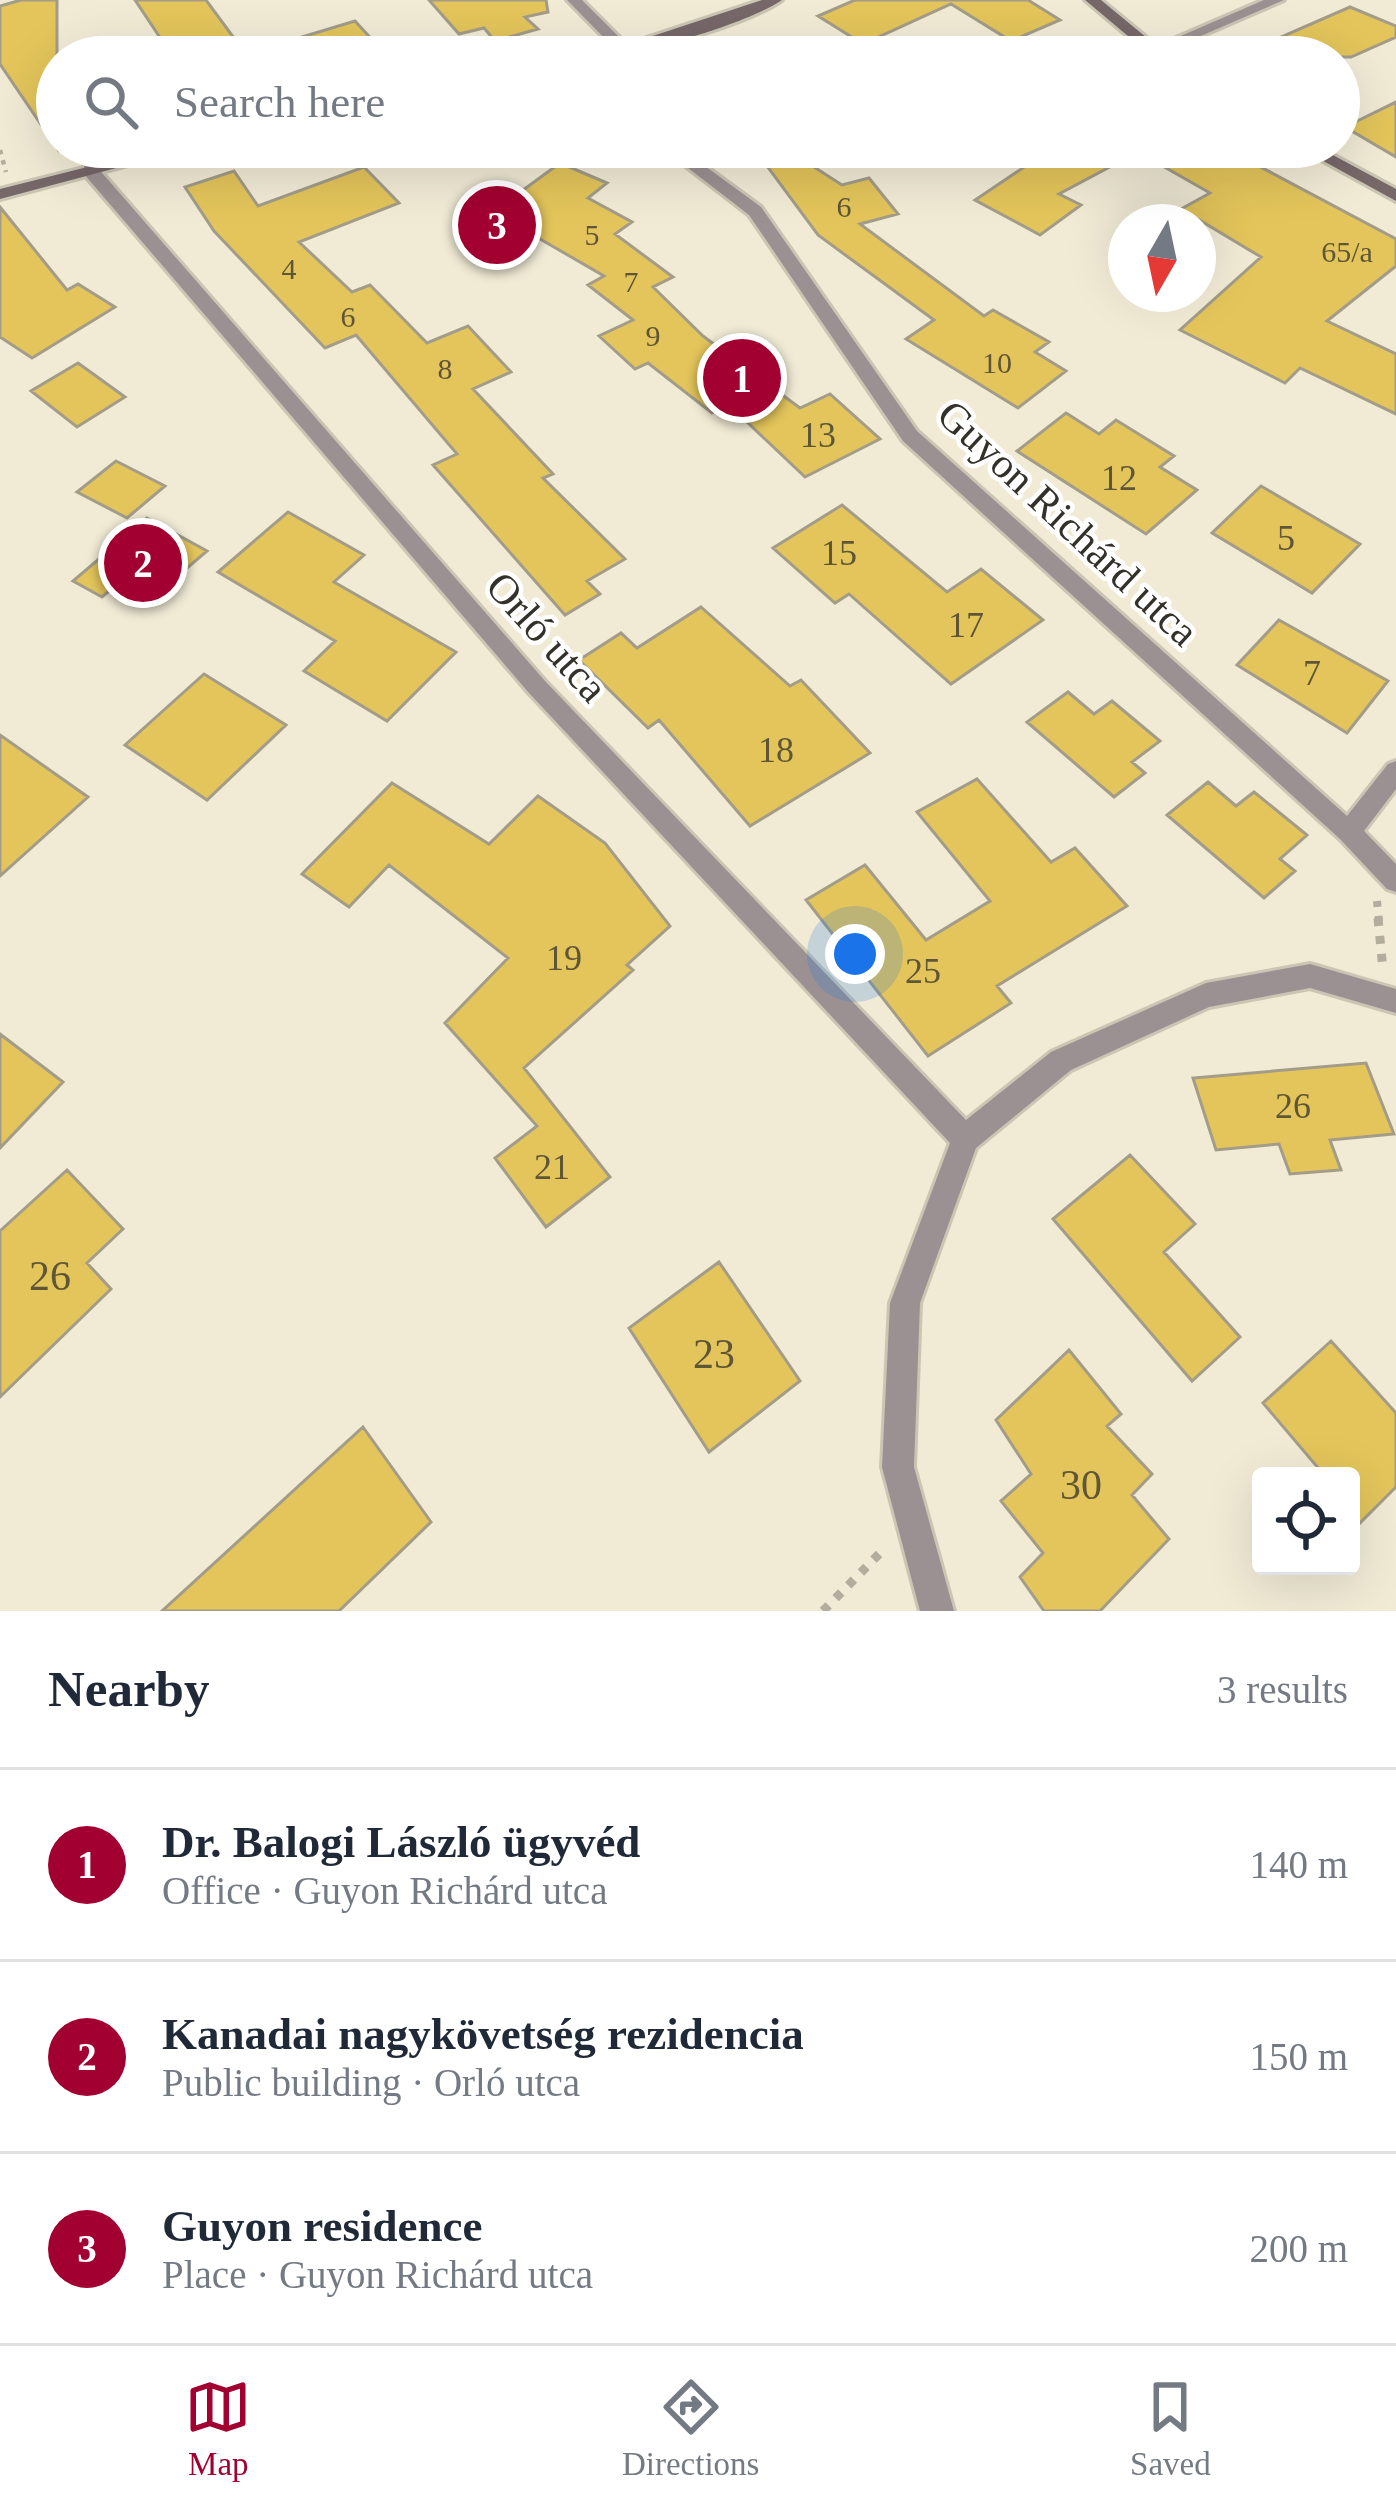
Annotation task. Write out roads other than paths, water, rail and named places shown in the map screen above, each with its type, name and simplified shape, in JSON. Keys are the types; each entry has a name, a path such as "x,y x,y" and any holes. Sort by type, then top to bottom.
{"street":[{"path":"574,0 611,36"},
{"path":"666,36 775,0"},
{"path":"1092,0 1136,36"},
{"path":"1198,36 1277,0"},
{"path":"0,194 98,168"},
{"name":"Guyon Richárd utca","path":"697,168 755,211 910,436 1349,832 1396,880"},
{"path":"1345,168 1396,196"},
{"name":"Orló utca","path":"90,170 537,687 965,1139"},
{"path":"1349,832 1396,771"},
{"path":"937,1611 898,1467 905,1303 965,1139 1061,1061 1206,995 1310,976 1391,1000"}],"place":[{"name":"Guyon residence","path":"497,225"},
{"name":"Dr. Balogi László ügyvéd","path":"742,378"},
{"name":"Kanadai nagykövetség rezidencia","path":"143,563"}]}
